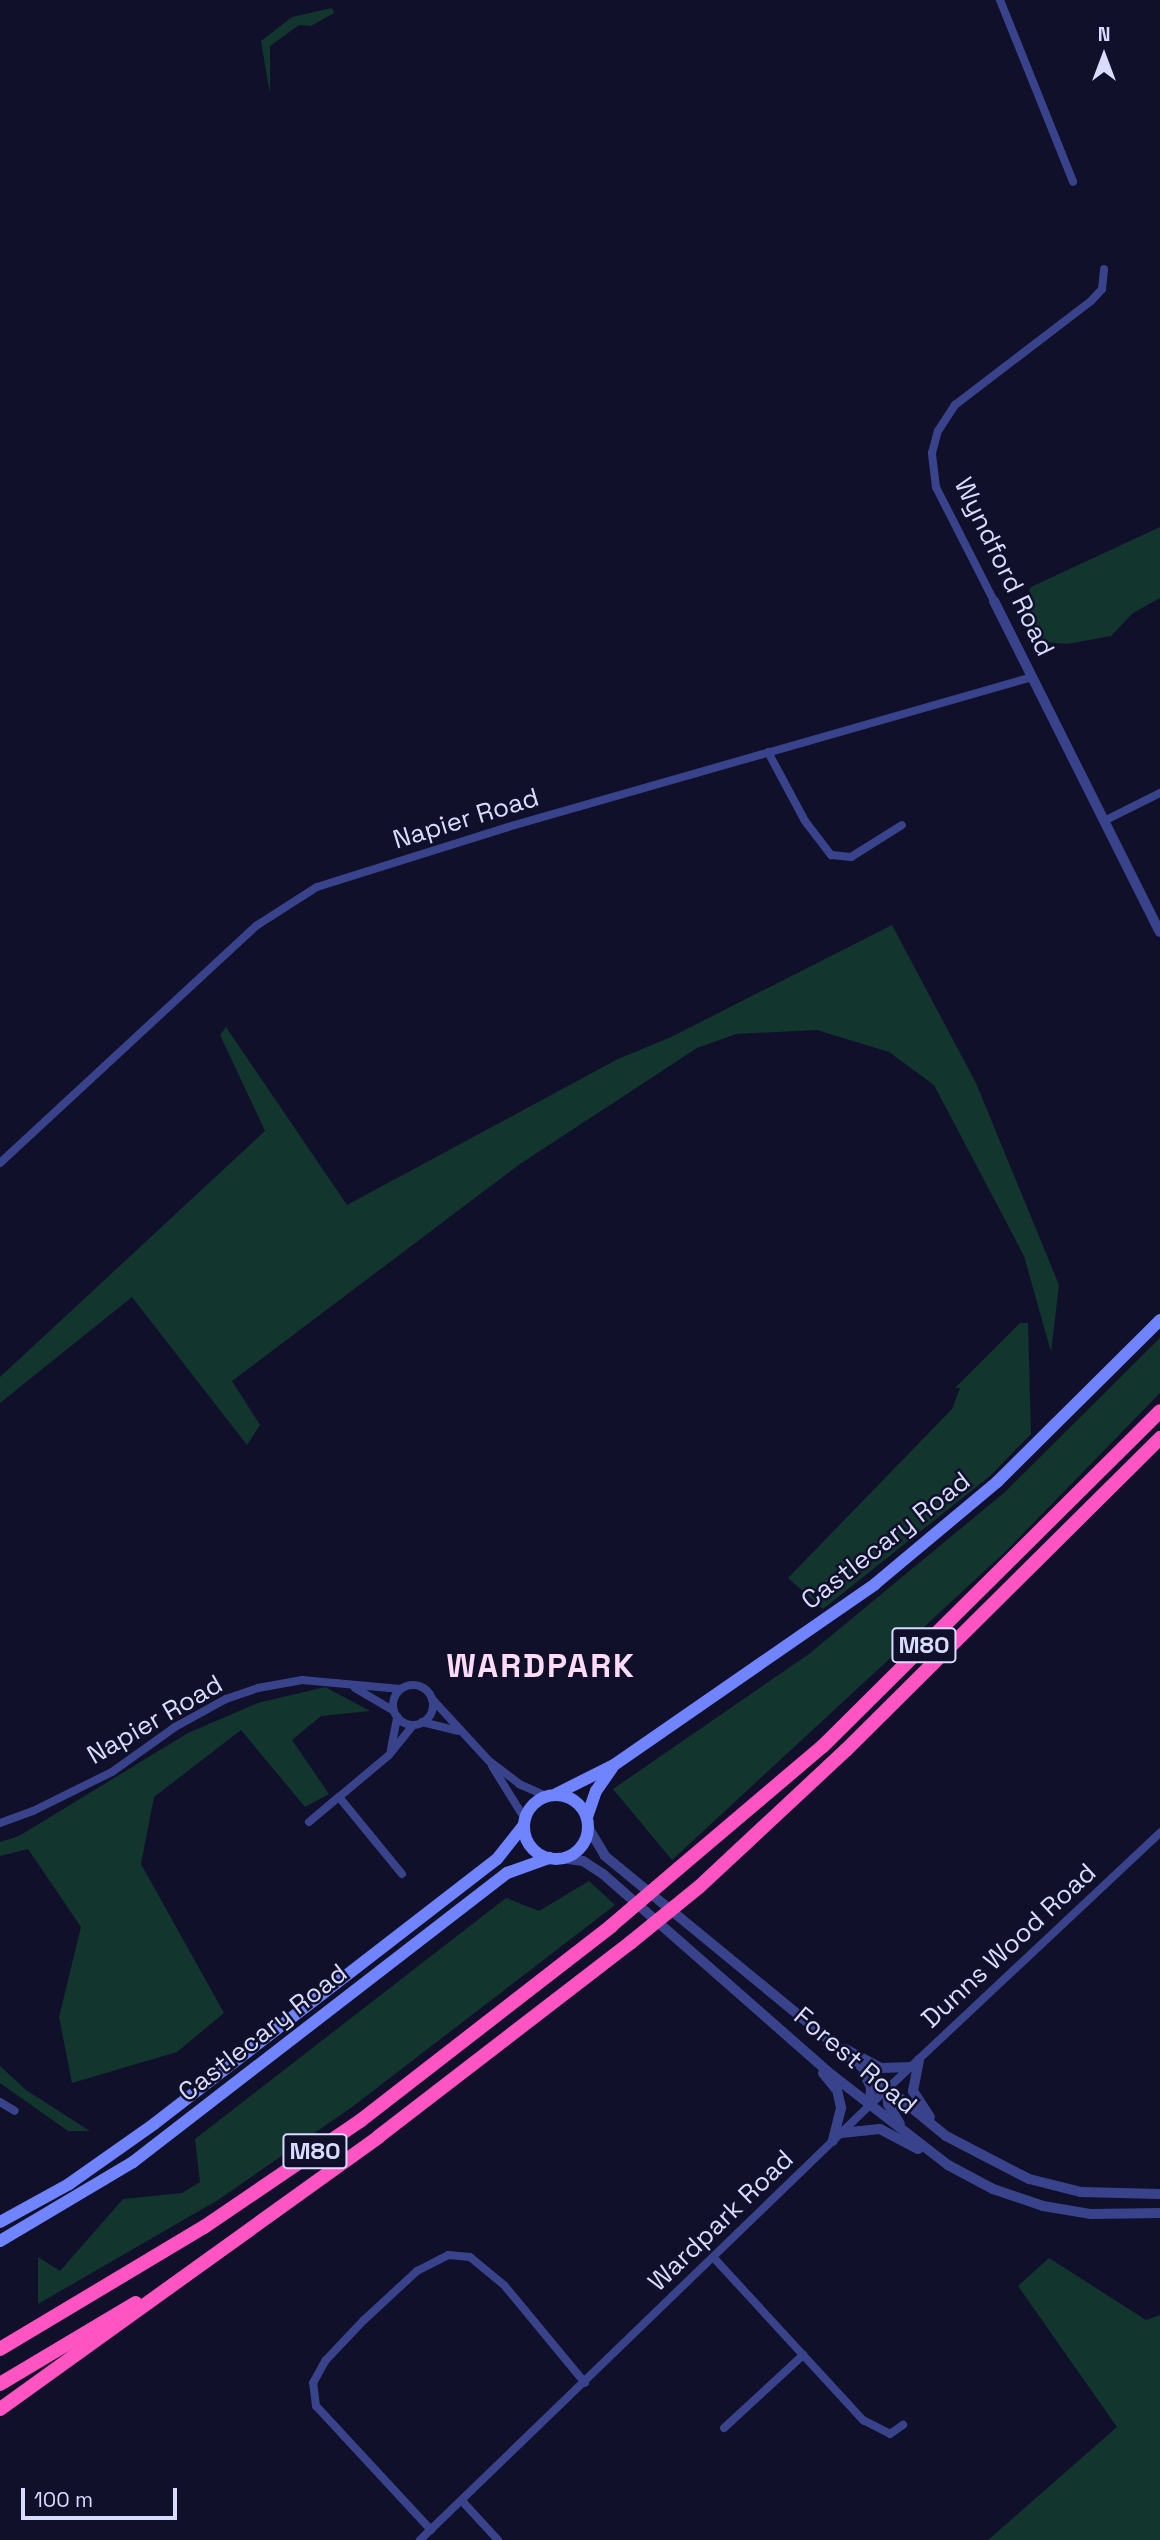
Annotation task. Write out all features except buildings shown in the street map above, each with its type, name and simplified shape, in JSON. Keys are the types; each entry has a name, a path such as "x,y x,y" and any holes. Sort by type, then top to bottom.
{"highway":[{"name":"M80","path":"0,2349 204,2227 359,2121 611,1926 823,1746 1160,1411"},
{"name":"M80","path":"0,2409 239,2239 630,1943 699,1887 846,1750 1160,1438"},
{"name":"M80","path":"0,2384 239,2239"}],"main road":[{"name":"Castlecary Road","path":"551,1795 614,1765 803,1635 921,1546 997,1482 1160,1320"},
{"name":"Castlecary Road","path":"588,1823 596,1791 614,1765"},
{"path":"551,1795 573,1799 588,1823 581,1847 556,1858 532,1848 525,1822 534,1803 551,1795"},
{"name":"Castlecary Road","path":"0,2222 77,2178 154,2124 497,1859 525,1822"},
{"name":"Castlecary Road","path":"0,2241 133,2162 507,1873 556,1858"}],"street":[{"path":"1000,0 1073,182"},
{"name":"Wyndford Road","path":"1104,269 1102,289 1091,301 955,405 938,431 932,453 936,487 1160,932"},
{"name":"Napier Road","path":"0,1163 256,926 317,887 768,752 1032,677"},
{"path":"768,752 805,821 831,855 850,857 902,825"},
{"path":"1104,821 1160,793"},
{"name":"Napier Road","path":"0,1822 33,1811 112,1772 175,1727 226,1699 302,1680 401,1689"},
{"name":"Napier Road","path":"339,1682 396,1714"},
{"path":"389,1755 396,1714 393,1701 401,1689 420,1686 489,1761 519,1784 551,1795"},
{"path":"309,1822 389,1755 418,1723 432,1712 432,1699"},
{"path":"396,1714 418,1723 460,1732"},
{"path":"489,1761 525,1822"},
{"path":"339,1797 402,1874"},
{"name":"Forest Road","path":"588,1823 605,1856 887,2090 957,2142 1028,2179 1081,2192 1160,2194"},
{"name":"Dunns Wood Road","path":"887,2090 1160,1833"},
{"name":"Forest Road","path":"556,1858 583,1861 603,1874 802,2048 948,2165 993,2189 1043,2206 1091,2214 1160,2213"},
{"path":"818,2033 881,2068 915,2064 912,2081 918,2103 957,2142"},
{"path":"802,2048 837,2090 841,2108 837,2137 880,2129 948,2165"},
{"path":"861,2068 871,2087 870,2105"},
{"path":"887,2090 888,2104 906,2133"},
{"name":"Wardpark Road","path":"420,2540 887,2090"},
{"path":"0,2102 15,2111"},
{"path":"431,2530 316,2406 313,2383 326,2360 364,2320 417,2271 448,2255 470,2256 504,2285 585,2383"},
{"path":"713,2257 863,2420 890,2434 903,2425"},
{"path":"724,2428 803,2355"},
{"path":"462,2501 498,2540"}],"green space":[{"path":"332,8 334,13 311,26 299,25 270,46 270,94 261,41 292,17"},
{"path":"1160,527 1160,598 1133,613 1111,636 1067,644 1043,642 1020,608 1031,587"},
{"path":"892,925 976,1083 1059,1285 1051,1352 1024,1256 934,1085 889,1052 817,1030 736,1034 697,1048 520,1164 232,1381 260,1425 247,1445 132,1297 0,1403 0,1377 265,1131 220,1035 226,1027 347,1205 618,1059 671,1037"},
{"path":"1020,1323 1028,1323 1031,1434 990,1476 823,1609 788,1578 952,1409 960,1388 955,1388"},
{"path":"1160,1338 1160,1393 1005,1552 672,1860 613,1789 809,1654 1005,1492"},
{"path":"325,1687 370,1711 321,1716 292,1740 329,1794 305,1807 241,1730 154,1797 141,1864 224,2013 177,2052 72,2083 59,2017 81,1927 28,1849 0,1856 0,1842 19,1836 188,1733 258,1703"},
{"path":"589,1881 615,1905 352,2107 218,2200 38,2304 38,2257 60,2271 123,2199 182,2193 200,2182 195,2139 506,1898 539,1911"},
{"path":"0,2066 26,2090 90,2131 68,2131 0,2083"},
{"path":"1049,2258 1146,2320 1160,2315 1160,2540 988,2540 1117,2427 1018,2286"}],"district":[{"name":"WARDPARK","path":"541,1667"}]}
